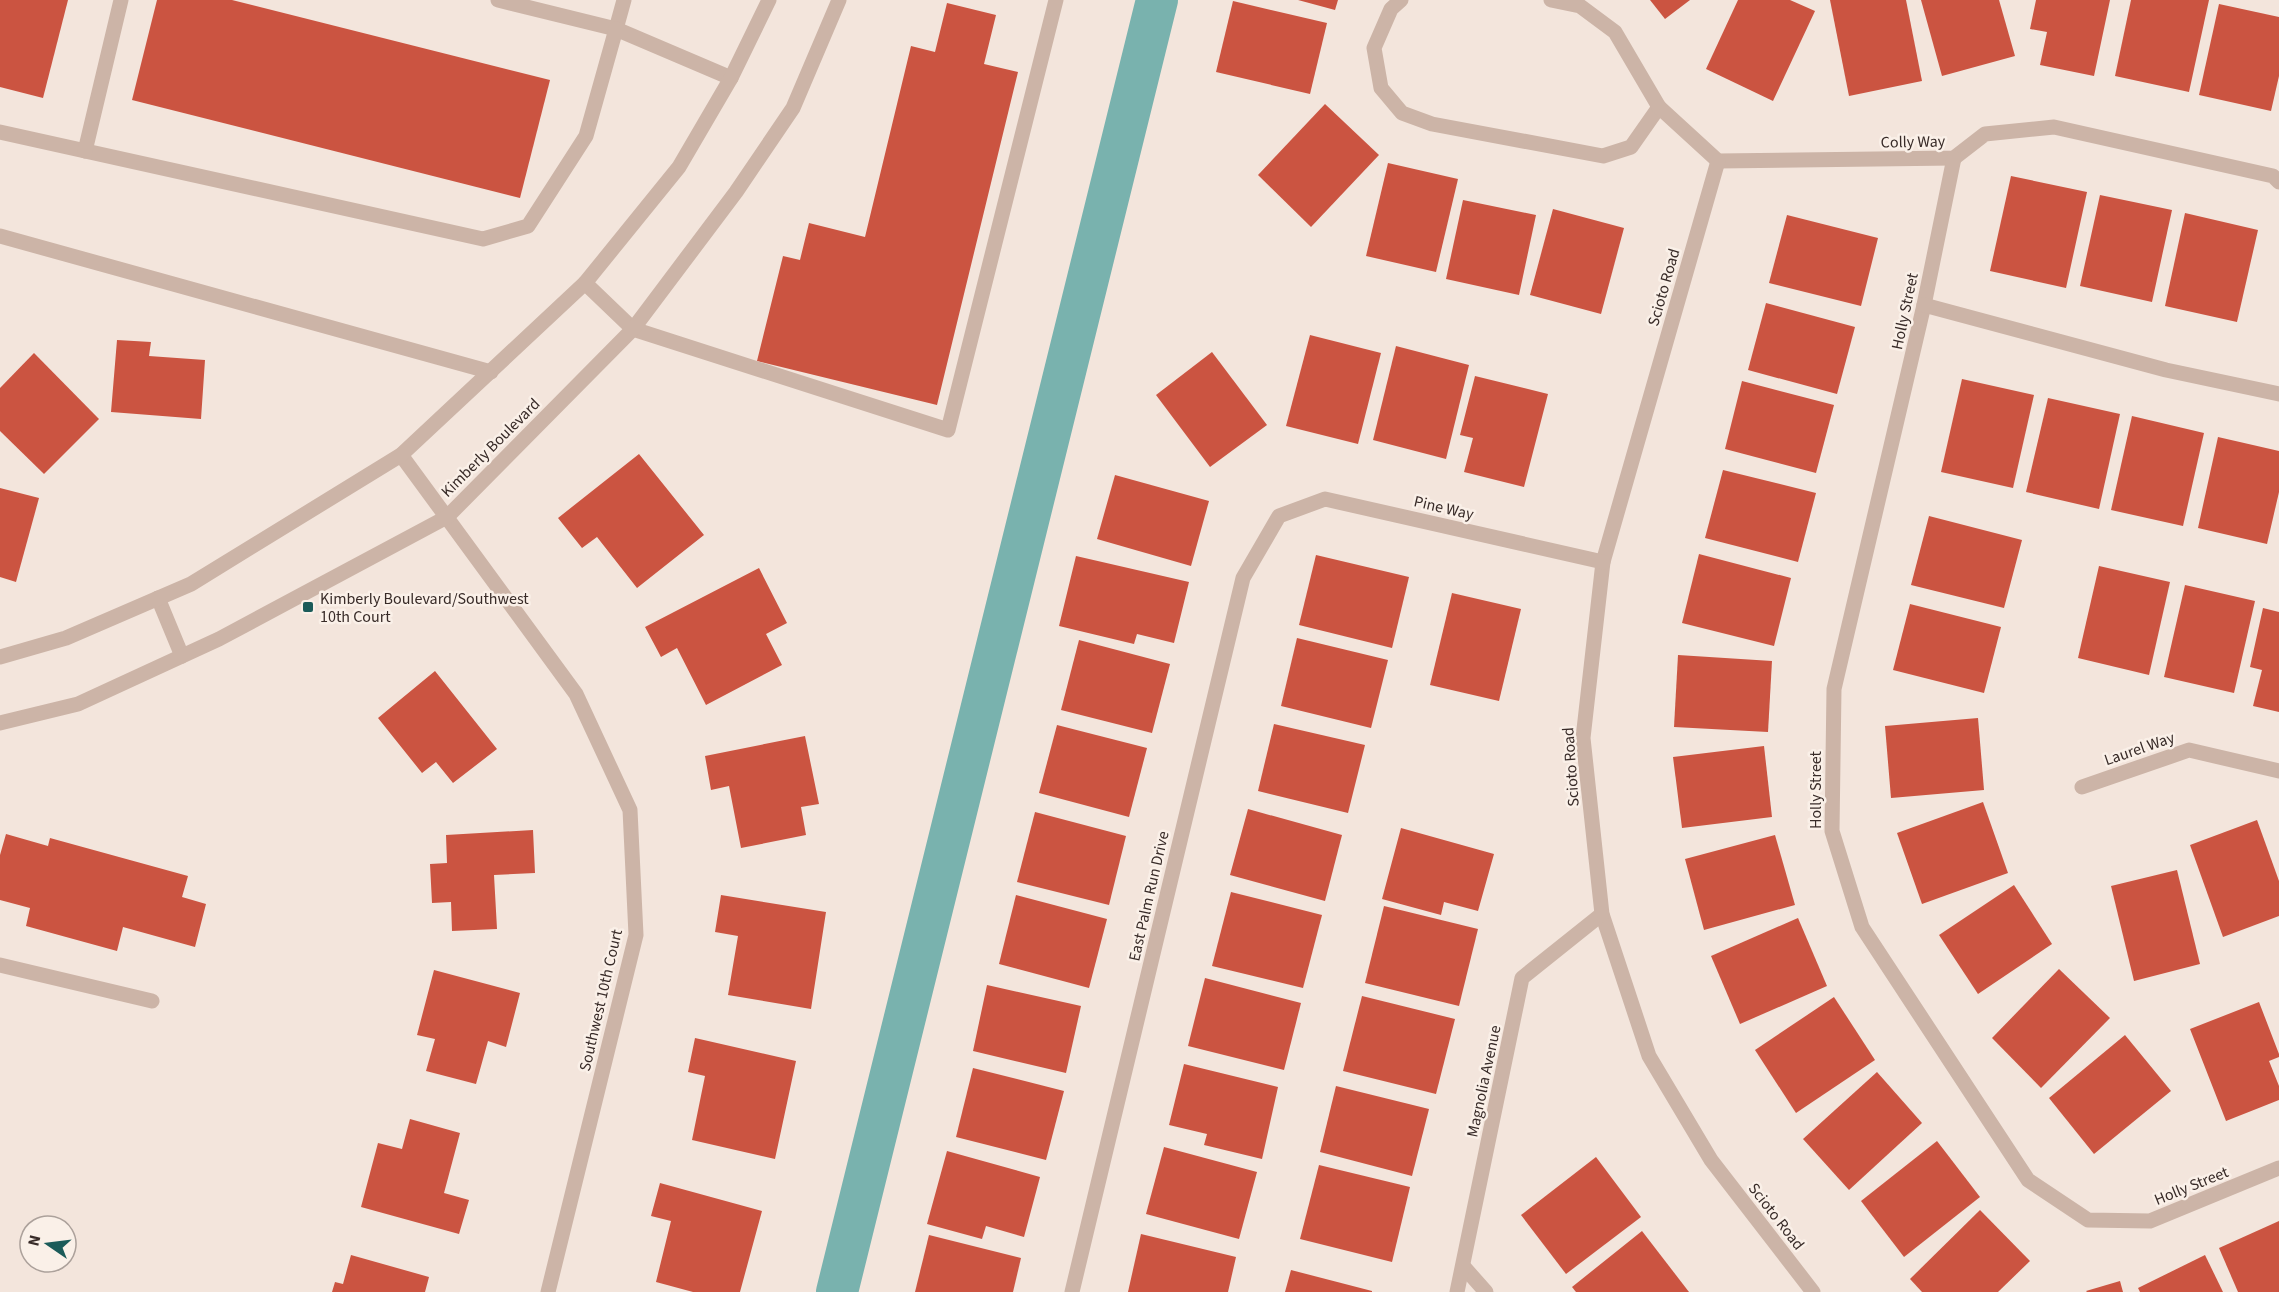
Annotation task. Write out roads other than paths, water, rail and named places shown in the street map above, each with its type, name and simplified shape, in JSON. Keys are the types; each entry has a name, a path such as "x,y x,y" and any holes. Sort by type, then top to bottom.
{"street":[{"path":"86,151 122,0"},
{"path":"498,0 525,3 616,29 731,78"},
{"path":"0,132 483,239 528,226 586,136 624,0"},
{"path":"0,657 66,638 191,584 401,455 585,283 679,167 731,78 769,0"},
{"name":"Kimberly Boulevard","path":"0,723 78,704 219,639 447,517 633,329 736,192 793,108 839,0"},
{"path":"585,283 633,329 948,430 1056,0"},
{"path":"1401,0 1391,9 1374,48 1381,87 1402,113 1432,124 1603,156 1631,147 1659,107"},
{"path":"1551,0 1580,6 1615,32 1659,107 1718,161"},
{"name":"Colly Way","path":"1718,161 1954,158 1985,134 2054,127 2273,177 2279,182"},
{"name":"Holly Street","path":"1954,158 1924,305 1834,689 1832,831 1862,927 2028,1180 2088,1220 2150,1221 2279,1168"},
{"name":"Scioto Road","path":"1718,161 1603,562 1583,738 1602,914 1649,1056 1711,1160 1813,1292"},
{"path":"0,236 491,372"},
{"path":"1924,305 2166,370 2279,394"},
{"name":"Southwest 10th Court","path":"401,455 576,694 630,810 636,935 548,1292"},
{"name":"Pine Way","path":"1279,516 1325,499 1603,562"},
{"name":"East Palm Run Drive","path":"1072,1292 1243,578 1279,516"},
{"path":"158,598 182,656"},
{"name":"Laurel Way","path":"2082,787 2189,750 2279,771"},
{"name":"Magnolia Avenue","path":"1457,1292 1522,978 1602,914"},
{"path":"0,965 152,1001"},
{"path":"1463,1266 1486,1292"}],"waterway":[{"path":"837,1292 1157,0"}],"place":[{"name":"Kimberly Boulevard/Southwest 10th Court","path":"308,607"}]}
